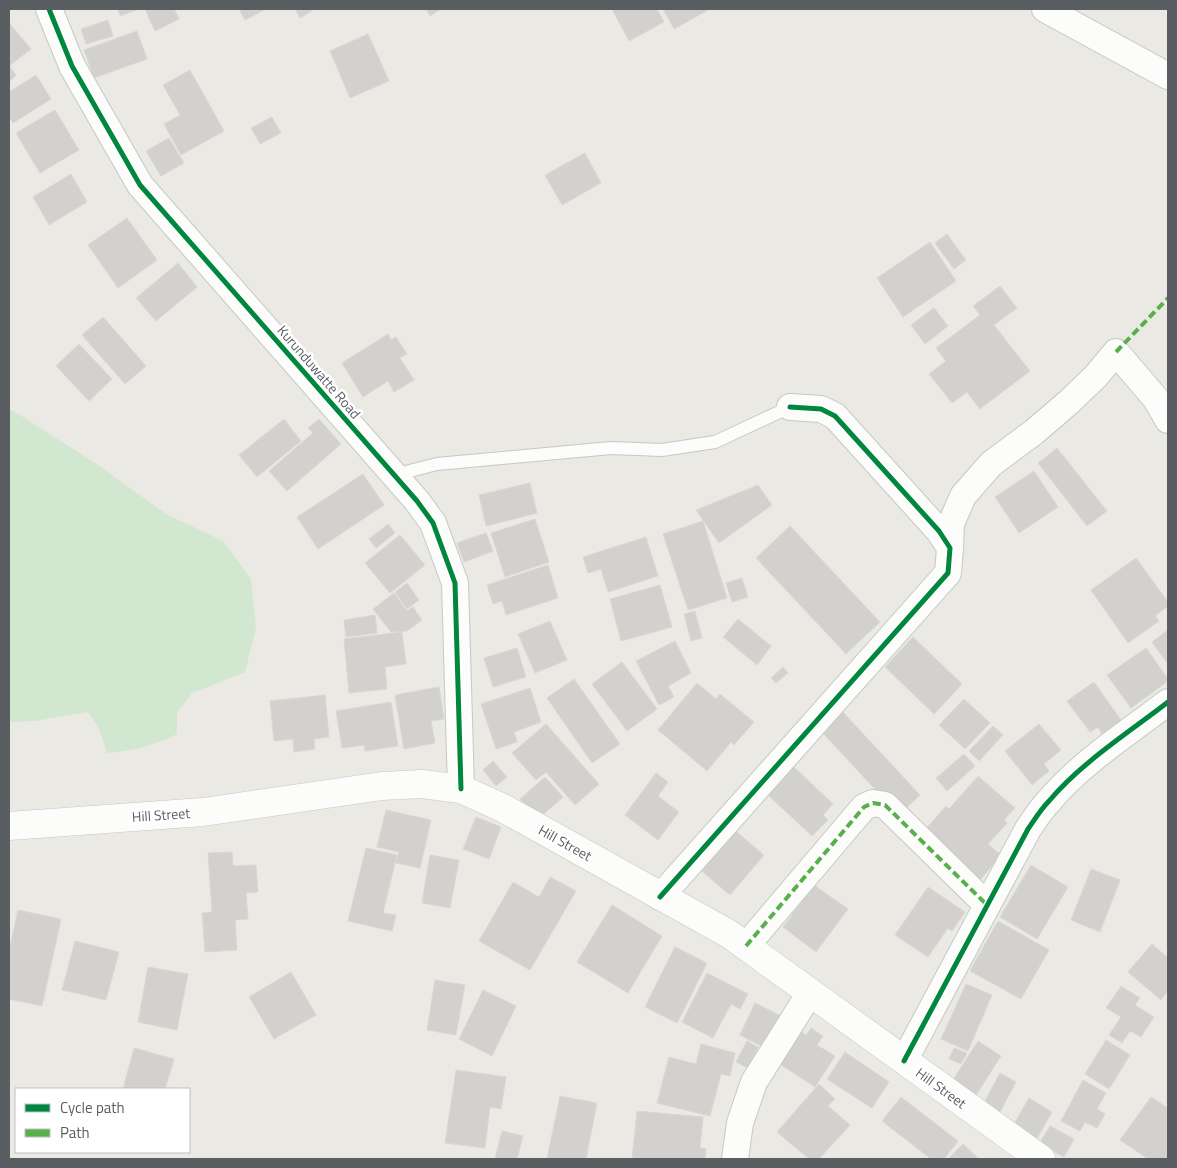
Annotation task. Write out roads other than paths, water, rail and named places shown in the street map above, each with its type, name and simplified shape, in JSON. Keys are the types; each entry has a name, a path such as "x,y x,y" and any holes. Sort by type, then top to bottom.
{"main road":[{"name":"Hill Street","path":"9,826 204,812 382,786 422,784 461,789 502,808 729,934 1041,1159"}],"street":[{"name":"Kurunduwatte Road","path":"49,9 72,66 140,185 417,501 433,523 455,584 461,789"},
{"path":"1045,9 1107,41 1168,76"},
{"path":"660,897 948,573 951,524 963,496 991,464 1034,432 1069,402 1096,376 1116,352 1156,399 1168,420"},
{"path":"790,407 821,409 835,416 939,531 950,548"},
{"path":"904,1061 1028,829 1049,801 1068,781 1168,702"},
{"path":"746,946 864,807 873,803 885,805 987,905"},
{"path":"735,1159 740,1123 754,1082 810,992"}],"lane":[{"path":"394,475 437,464 611,448 662,450 715,442 790,407"}]}
